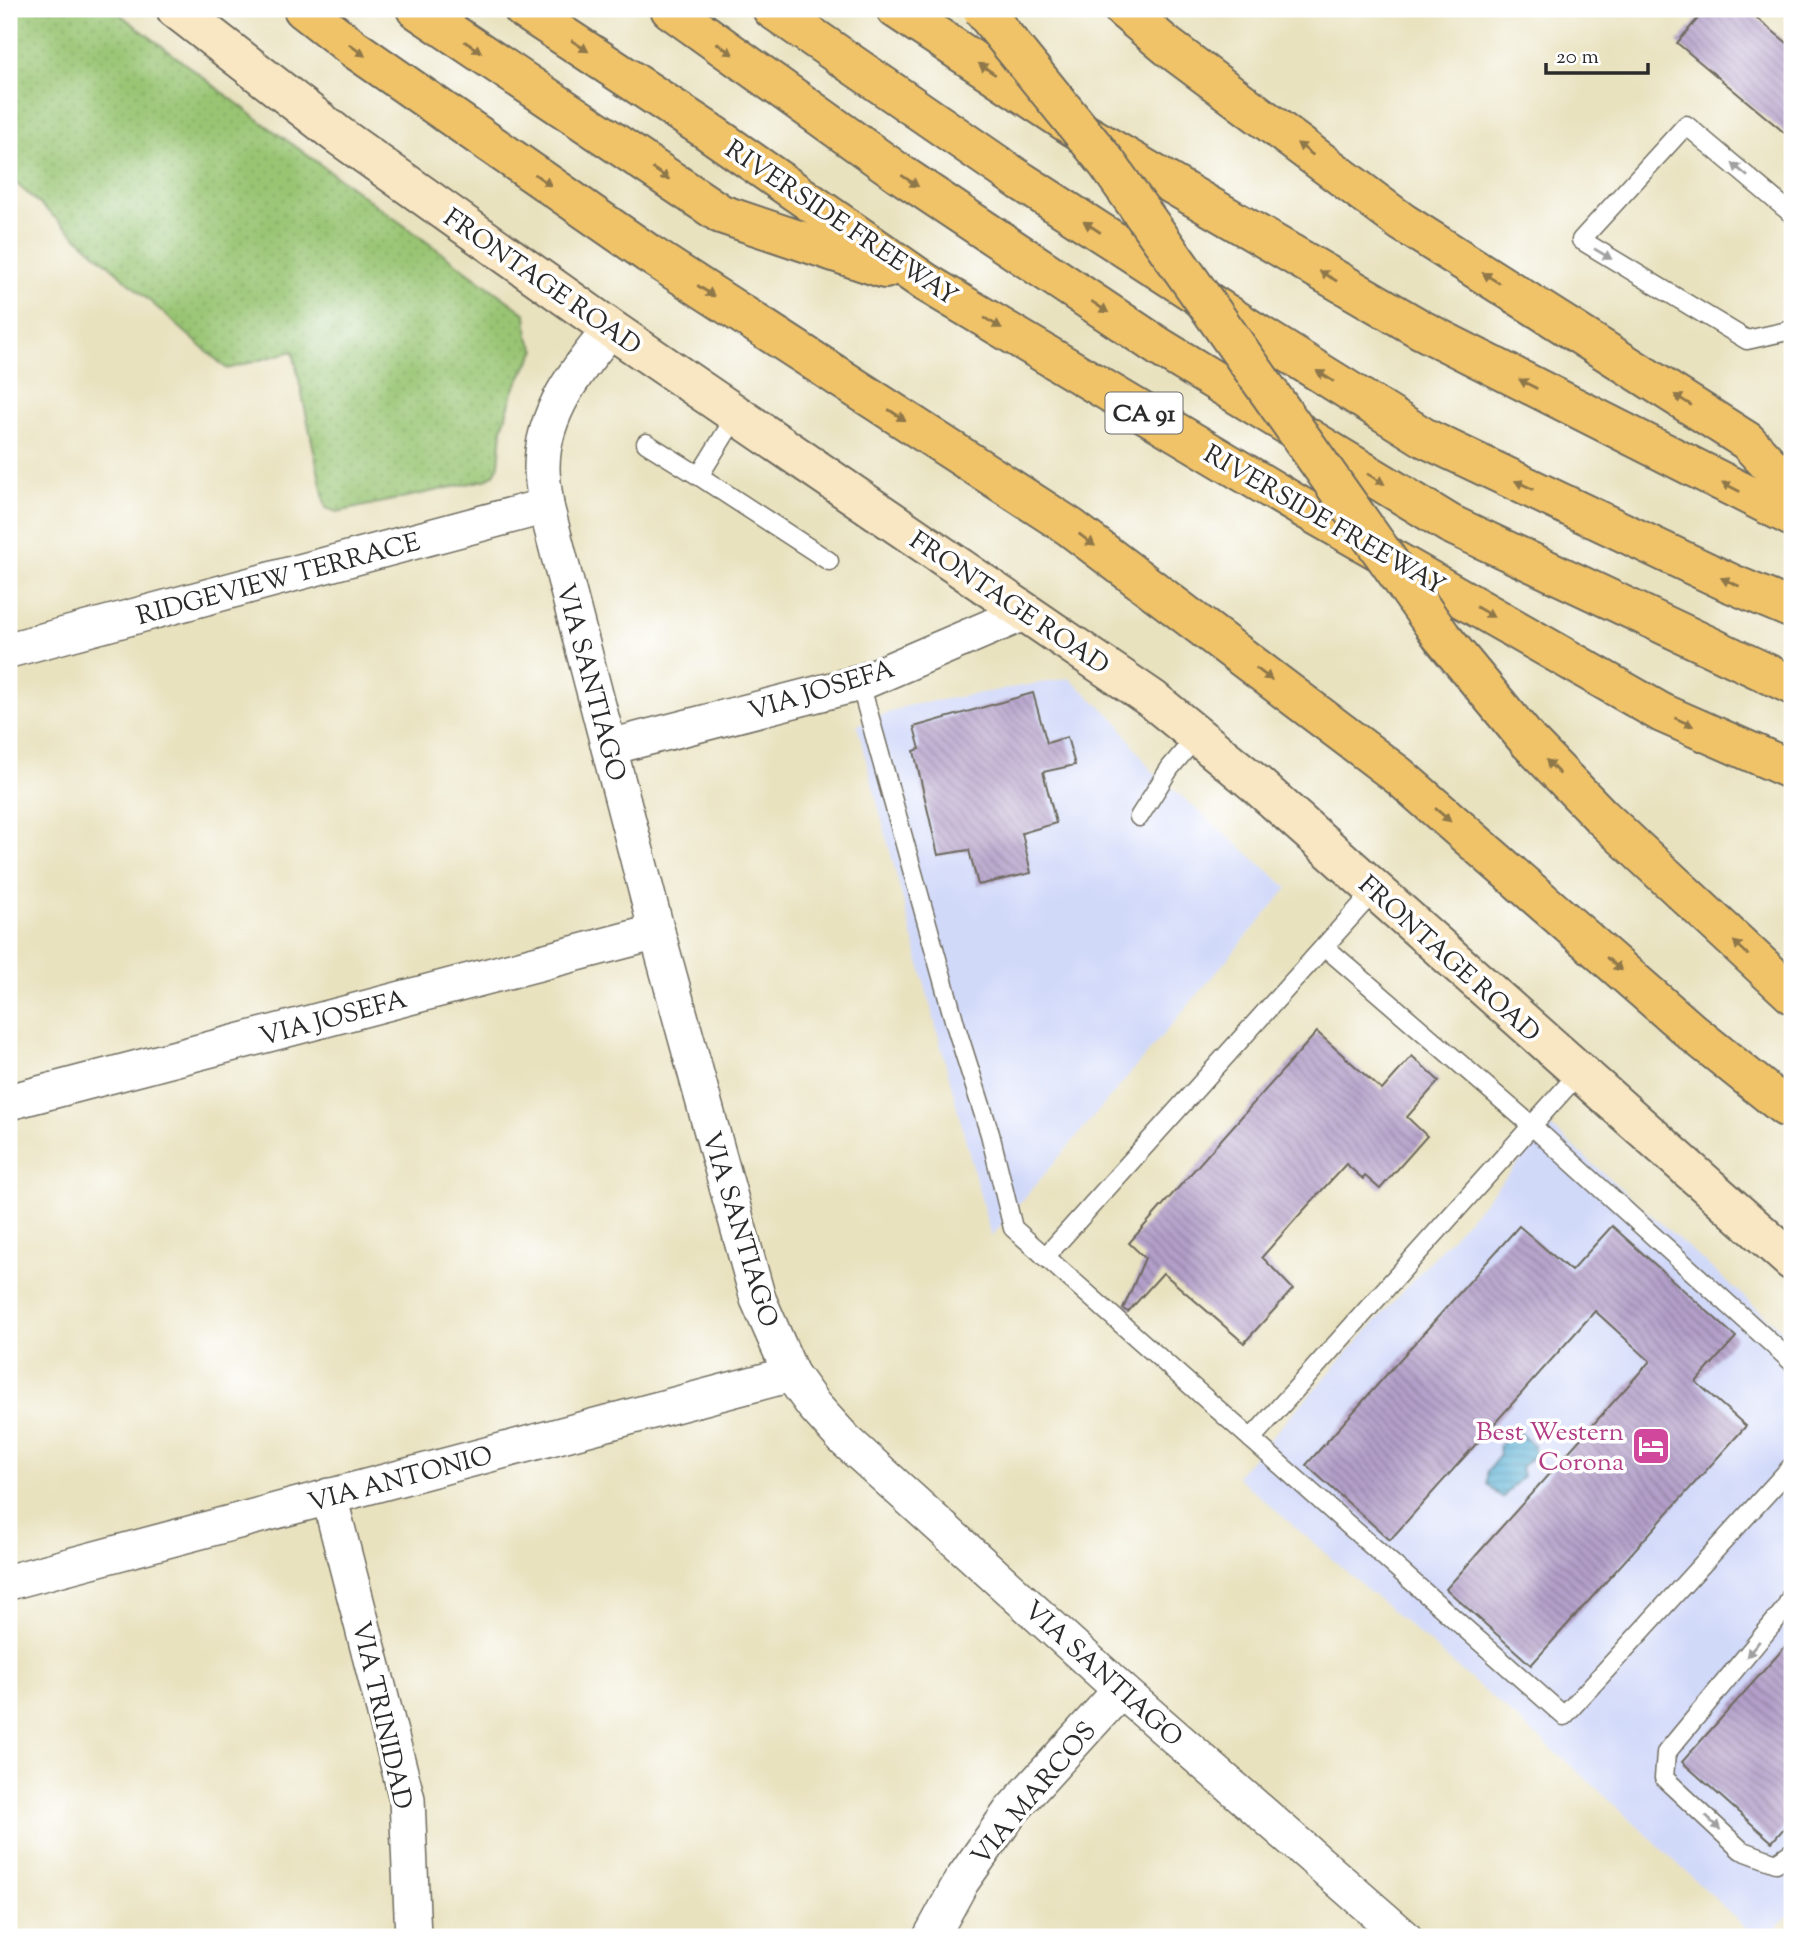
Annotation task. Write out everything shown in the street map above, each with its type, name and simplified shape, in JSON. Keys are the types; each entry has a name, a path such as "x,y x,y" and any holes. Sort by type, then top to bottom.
{"highway":[{"path":"303,9 365,56 649,254 1070,527 1399,776 1683,1024 1785,1107"},
{"path":"416,9 721,215 925,282"},
{"name":"RIVERSIDE FREEWAY","path":"523,9 705,129 925,282 1298,505 1662,713 1792,770"},
{"path":"670,9 899,173 1161,348 1450,524 1792,685"},
{"path":"772,9 1021,181 1425,438 1730,583 1792,609"},
{"path":"897,9 1072,126 1422,330 1792,517"},
{"path":"982,9 1107,163 1442,637 1529,742 1601,816 1792,994"},
{"path":"1123,9 1167,46 1402,222 1747,441 1792,489"}],"main road":[{"name":"FRONTAGE ROAD","path":"177,9 338,135 611,329 1152,699 1256,784 1792,1261"}],"street":[{"name":"VIA SANTIAGO","path":"611,329 570,379 556,405 546,435 541,468 547,506 657,932 758,1299 791,1374 814,1406 844,1439 1121,1690 1404,1937"},
{"name":"RIDGEVIEW TERRACE","path":"9,650 547,506"},
{"name":"VIA JOSEFA","path":"610,747 860,683 1026,612"},
{"name":"VIA JOSEFA","path":"9,1102 657,932"},
{"name":"VIA ANTONIO","path":"9,1582 791,1374"},
{"name":"VIA TRINIDAD","path":"329,1496 407,1799 413,1937"},
{"name":"VIA MARCOS","path":"931,1937 961,1882 1011,1811 1121,1690"}],"lane":[{"path":"1792,214 1686,125 1581,240 1747,340 1792,330"},
{"path":"699,476 736,416"},
{"path":"646,443 829,561"},
{"path":"860,683 956,1027 990,1134 1013,1228 1564,1716 1792,1466"},
{"path":"1139,817 1170,768 1197,736"},
{"path":"1045,1257 1374,891"},
{"path":"1325,947 1531,1125 1792,1362"},
{"path":"1251,1439 1579,1073"},
{"path":"1792,1594 1785,1609 1666,1753 1664,1778 1741,1850 1776,1863 1792,1852"}],"shaded area":[{"path":"1069,678 1116,720 1150,769 1288,888 991,1237 857,725 906,706"},
{"path":"1551,1127 1792,1339 1792,1911 1769,1937 1756,1937 1592,1784 1236,1476"}],"green space":[{"path":"9,9 113,9 263,123 526,314 528,336 536,350 514,389 502,429 499,465 494,474 485,480 337,512 326,508 293,351 227,369 9,177"}],"water":[{"path":"1515,1432 1534,1445 1534,1456 1521,1467 1523,1476 1502,1498 1487,1484 1487,1471 1500,1455 1499,1446"}],"building":[{"path":"1706,9 1746,9 1792,47 1792,139 1677,43"},
{"path":"1033,693 1047,743 1067,737 1075,765 1043,772 1056,823 1022,833 1031,873 978,885 969,850 938,855 914,751 920,749 914,727"},
{"path":"1317,1032 1382,1090 1412,1056 1439,1081 1407,1117 1427,1136 1380,1189 1346,1164 1262,1257 1293,1289 1244,1343 1163,1273 1128,1312 1123,1309 1145,1258 1129,1243"},
{"name":"Best Western Corona","path":"1519,1226 1571,1271 1612,1226 1736,1337 1696,1382 1746,1426 1531,1665 1446,1589 1650,1361 1595,1311 1390,1540 1306,1465"},
{"path":"1792,1639 1792,1819 1772,1842 1682,1762"}],"place":[{"name":"Best Western Corona","path":"1651,1446"}]}
